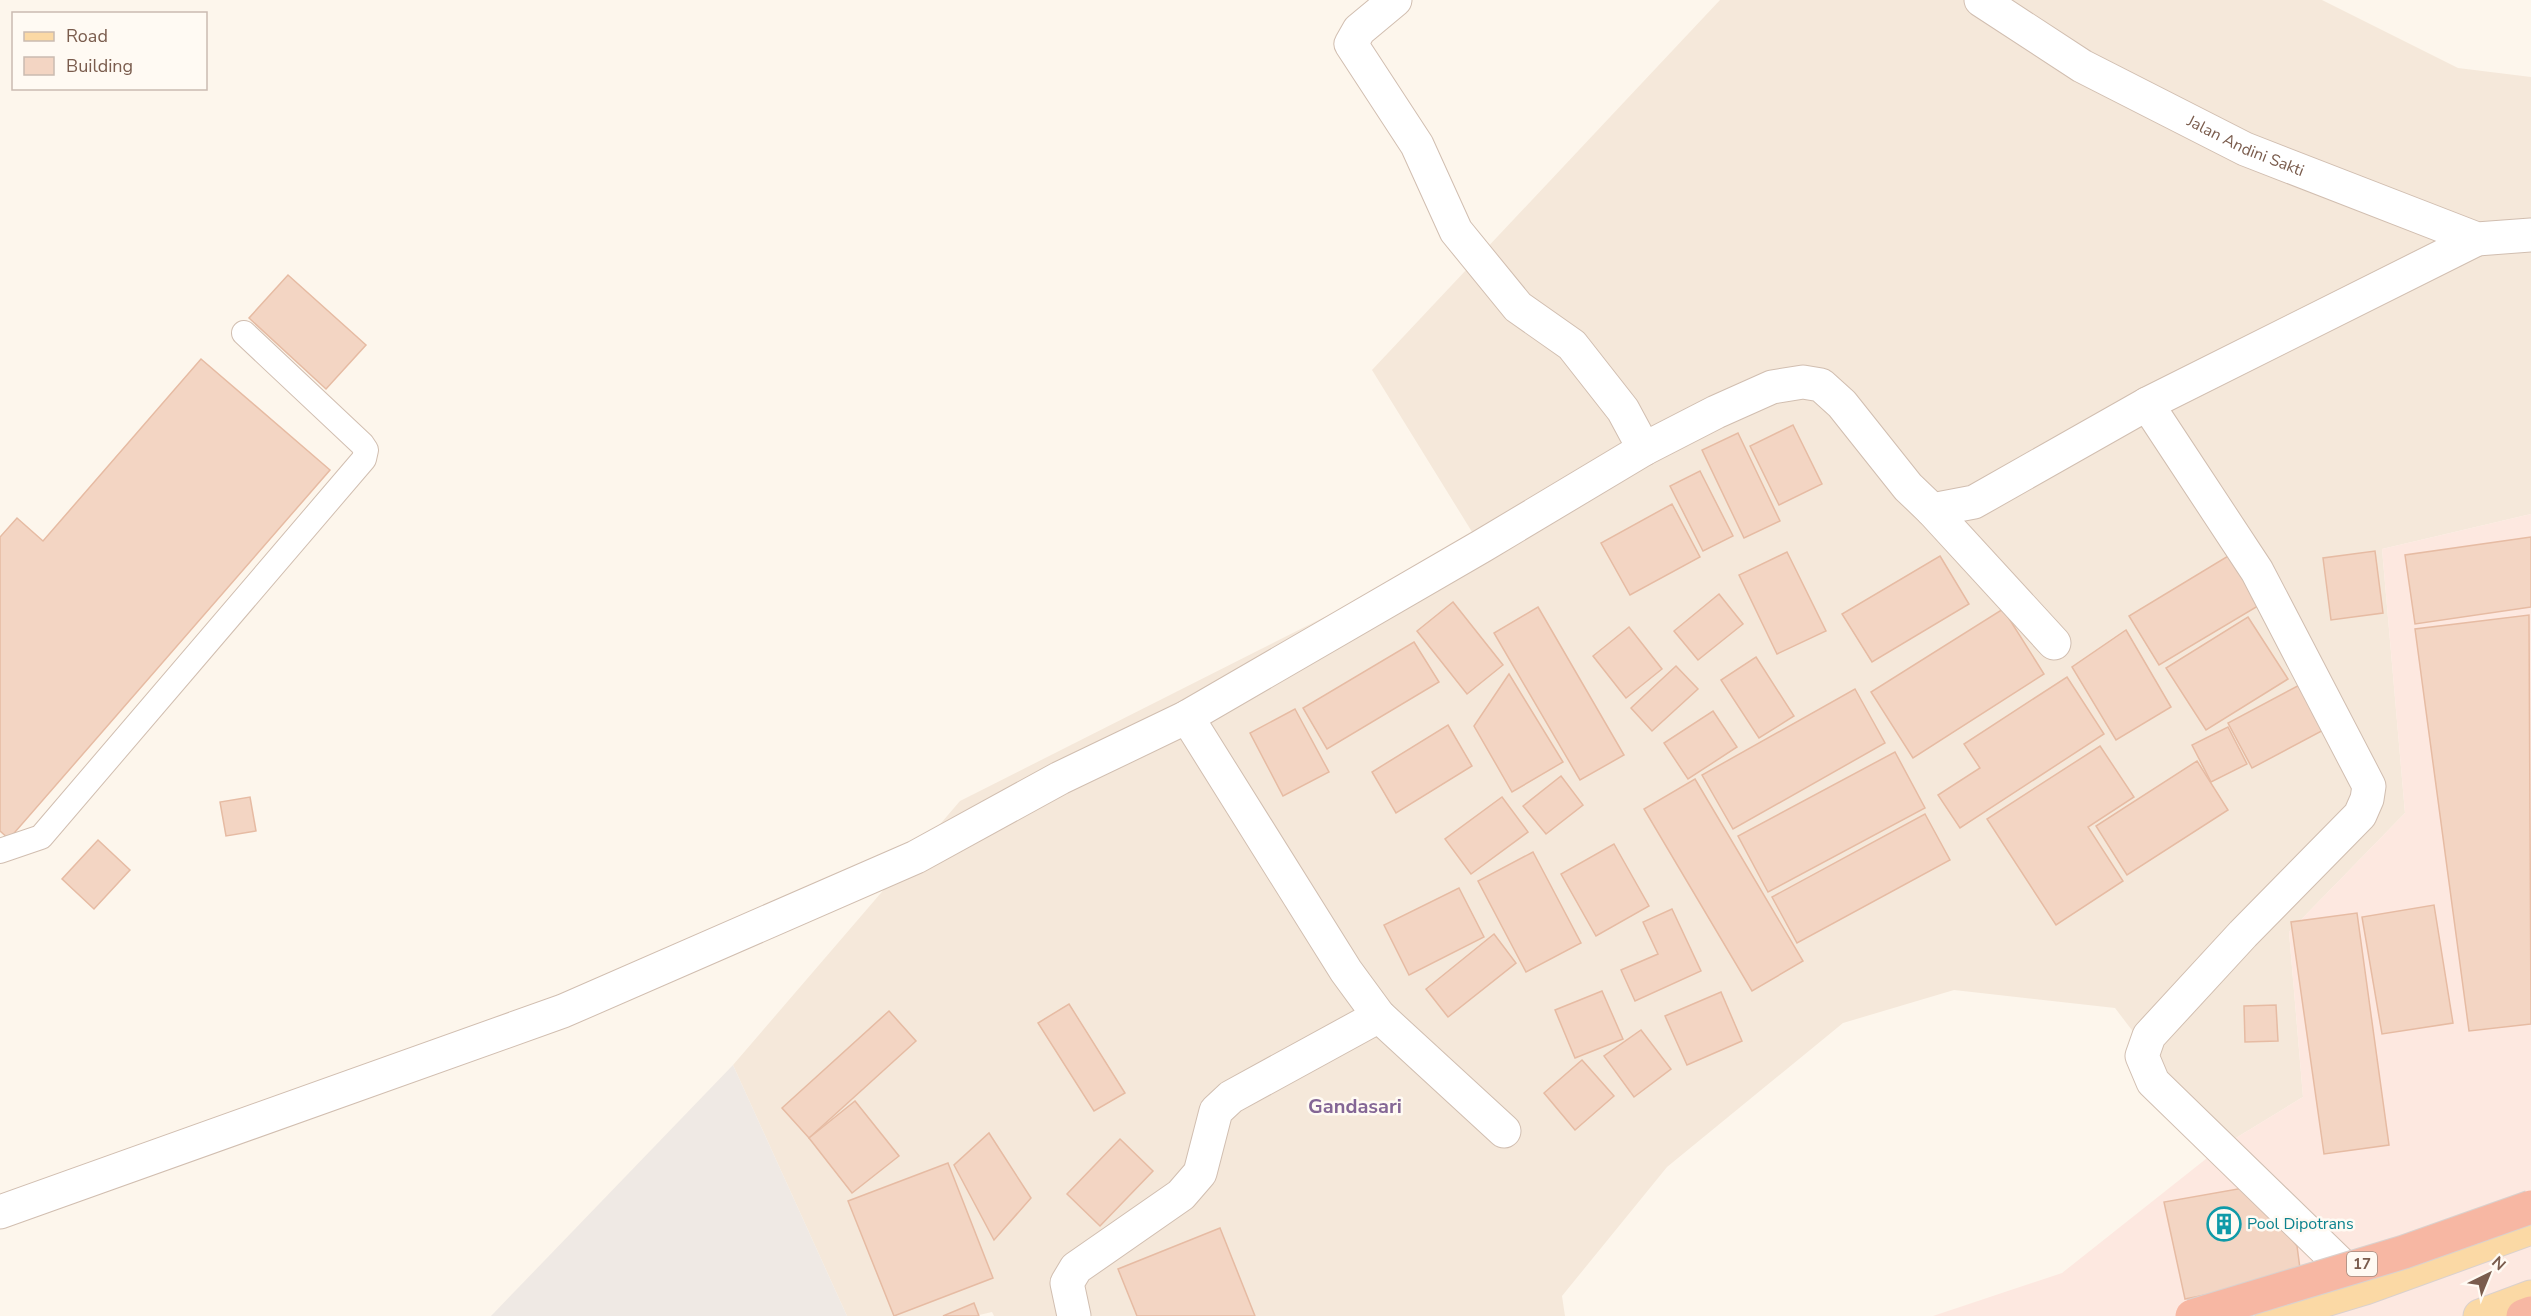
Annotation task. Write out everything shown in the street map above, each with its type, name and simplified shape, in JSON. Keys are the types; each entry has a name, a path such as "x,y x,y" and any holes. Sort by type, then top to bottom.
{"highway":[{"name":"17","path":"2192,1316 2404,1252 2531,1207"},
{"path":"2523,1316 2531,1313"}],"main road":[{"path":"2272,1316 2366,1288 2531,1228"},
{"path":"2480,1316 2531,1297"}],"street":[{"path":"1395,0 1359,30 1351,44 1417,146 1456,231 1518,307 1572,345 1623,410 1644,449"},
{"name":"Jalan Andini Sakti","path":"1981,0 2082,66 2245,149 2477,239 2531,235"},
{"path":"1932,510 1974,502 2147,404 2477,239"},
{"path":"0,1212 563,1011 916,857 1060,778 1187,717 1644,449 1716,412 1772,387 1803,382 1821,385 1842,404 1908,487 1932,510 2054,643"},
{"path":"2147,404 2257,571 2369,786 2367,799 2360,815 2243,934 2149,1035 2142,1056 2153,1082 2366,1288"},
{"path":"1187,717 1346,971 1379,1017 1504,1131"},
{"path":"1074,1316 1067,1283 1076,1268 1181,1195 1200,1173 1215,1111 1231,1097 1379,1017"}],"lane":[{"path":"0,851 42,837 364,459 366,450 362,444 244,333"}],"shaded area":[{"path":"1720,0 2322,0 2458,68 2531,77 2531,514 2382,549 2405,813 2289,932 2303,1097 2221,1147 2115,1008 1954,990 1843,1023 1667,1167 1562,1296 1565,1316 994,1316 992,1312 975,1316 847,1316 733,1065 960,801 1477,540 1372,370"},
{"path":"2531,514 2531,1316 1933,1316 2062,1273 2221,1147 2303,1097 2289,932 2405,813 2382,549"},
{"path":"733,1065 847,1316 491,1316"}],"building":[{"path":"288,275 366,345 326,389 249,318"},
{"path":"201,359 330,470 9,839 0,831 0,537 17,518 43,541"},
{"path":"1793,425 1822,484 1779,505 1750,446"},
{"path":"1738,433 1780,521 1744,538 1702,450"},
{"path":"1700,471 1733,536 1703,551 1670,486"},
{"path":"1672,504 1700,557 1630,595 1601,543"},
{"path":"2531,537 2531,607 2415,624 2405,555"},
{"path":"2238,550 2268,600 2159,665 2129,616"},
{"path":"2375,551 2383,613 2331,620 2323,558"},
{"path":"1787,552 1826,631 1777,654 1739,575"},
{"path":"1940,556 1969,604 1872,662 1842,614"},
{"path":"1719,594 1743,624 1698,660 1674,631"},
{"path":"1453,602 1503,665 1467,694 1417,631"},
{"path":"1538,607 1624,755 1580,780 1494,633"},
{"path":"2003,609 2044,674 1913,758 1871,692"},
{"path":"2529,615 2531,1024 2469,1031 2415,629"},
{"path":"2248,617 2288,679 2206,730 2166,668"},
{"path":"1629,627 1662,669 1626,698 1593,656"},
{"path":"2126,630 2171,707 2116,740 2072,667"},
{"path":"1414,642 1439,682 1327,749 1303,708"},
{"path":"1756,657 1794,716 1759,738 1721,680"},
{"path":"1676,666 1698,689 1652,731 1631,708"},
{"path":"1509,674 1563,762 1512,792 1474,726"},
{"path":"2067,677 2104,734 1960,828 1938,795 1980,768 1964,744"},
{"path":"2309,680 2333,725 2252,768 2228,723"},
{"path":"1855,689 1885,743 1733,829 1702,775"},
{"path":"1295,709 1329,772 1283,796 1250,733"},
{"path":"1713,711 1737,747 1688,779 1664,743"},
{"path":"1448,725 1472,766 1396,813 1372,772"},
{"path":"2228,727 2247,764 2211,782 2192,745"},
{"path":"2100,746 2134,797 2088,827 2123,881 2056,925 1987,819"},
{"path":"1895,752 1925,808 1768,892 1738,836"},
{"path":"2197,761 2228,810 2127,875 2096,826"},
{"path":"1561,776 1583,805 1546,834 1523,806"},
{"path":"1695,779 1803,961 1752,991 1644,809"},
{"path":"250,797 256,831 226,836 220,802"},
{"path":"1502,797 1528,832 1471,874 1445,839"},
{"path":"1925,814 1950,860 1797,943 1772,897"},
{"path":"98,840 130,870 94,909 62,879"},
{"path":"1614,844 1649,906 1596,936 1561,874"},
{"path":"1533,852 1581,943 1526,972 1478,881"},
{"path":"1459,888 1484,937 1409,975 1384,925"},
{"path":"2434,905 2453,1023 2382,1034 2362,917"},
{"path":"1672,909 1701,971 1635,1001 1621,970 1658,954 1643,922"},
{"path":"2357,913 2389,1145 2324,1154 2291,922"},
{"path":"1494,934 1516,963 1448,1017 1426,989"},
{"path":"1602,991 1623,1039 1575,1058 1555,1010"},
{"path":"1721,992 1742,1041 1687,1065 1665,1016"},
{"path":"1069,1004 1125,1093 1094,1111 1038,1023"},
{"path":"2276,1005 2278,1041 2245,1042 2244,1006"},
{"path":"889,1011 916,1041 809,1138 782,1108"},
{"path":"1641,1030 1671,1069 1634,1097 1604,1056"},
{"path":"1582,1060 1614,1096 1575,1130 1544,1093"},
{"path":"855,1101 899,1156 852,1193 809,1138"},
{"path":"989,1133 1031,1198 994,1240 954,1165"},
{"path":"1120,1139 1153,1171 1100,1226 1067,1194"},
{"path":"948,1163 993,1278 894,1316 848,1201"},
{"name":"Pool Dipotrans","path":"2249,1187 2297,1246 2301,1276 2185,1299 2164,1202"},
{"path":"1220,1228 1255,1316 1137,1316 1118,1269"},
{"path":"974,1303 979,1316 943,1316"}],"place":[{"name":"Pool Dipotrans","path":"2224,1224"}],"district":[{"name":"Gandasari","path":"1355,1106"}]}
